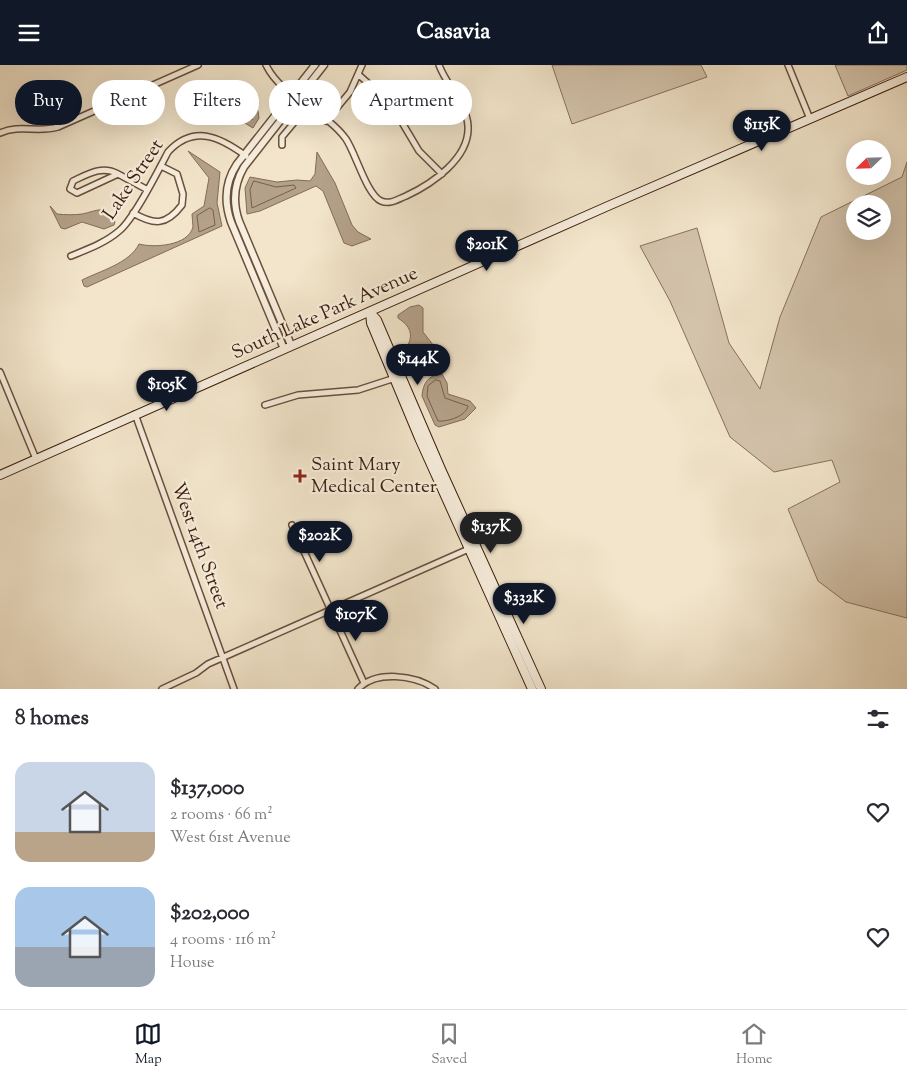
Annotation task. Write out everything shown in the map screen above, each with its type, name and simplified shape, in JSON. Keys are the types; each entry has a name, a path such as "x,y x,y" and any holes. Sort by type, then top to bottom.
{"main road":[{"name":"South Lake Park Avenue","path":"0,475 608,206 907,77"},
{"path":"370,312 371,323 398,377 534,688"}],"street":[{"path":"0,133 24,127 46,131 58,127 198,65"},
{"path":"266,65 276,80"},
{"path":"303,80 315,65"},
{"path":"313,80 324,65"},
{"path":"341,103 350,92 362,65"},
{"path":"330,125 345,139 372,192 379,200 388,203 429,186 456,157 468,135 468,124 464,113 439,65"},
{"path":"788,65 810,119"},
{"path":"359,75 391,104 419,151 442,174"},
{"path":"269,123 243,155 229,180 227,209 257,285 288,347"},
{"path":"278,125 237,178 235,209 288,347"},
{"path":"282,145 282,137 292,125"},
{"name":"Lake Street","path":"71,256 104,242 121,230 175,144 199,135 223,141 250,160"},
{"path":"133,213 147,221 155,222 167,220 182,205 183,194 177,174 161,166"},
{"path":"118,174 77,193 70,189 73,181 100,170 111,170 146,189"},
{"path":"257,285 264,281"},
{"path":"0,372 36,459"},
{"path":"265,405 298,395 358,390 398,377"},
{"name":"West 14th Street","path":"135,414 234,689"},
{"path":"292,525 364,683"},
{"path":"162,689 223,657 472,548"},
{"path":"358,689 364,683 387,677 402,676 417,680 435,689"}],"shaded area":[{"path":"552,65 701,65 707,77 572,124"},
{"path":"835,65 907,65 907,70 848,96"},
{"path":"907,162 907,618 846,602 818,581 788,509 840,482 832,460 774,472 730,437 670,301 640,246 697,228 729,343 760,389 780,317 821,217 846,205 846,240 891,240 891,195 866,195 886,185 891,185 891,182 902,177"}],"water":[{"path":"188,151 220,172 217,203 222,226 87,287 84,286 82,280 122,261 135,251 139,244 153,246 170,244 178,242 190,233 193,227 192,214 204,206 209,178"},
{"path":"317,152 335,183 352,225 358,232 371,239 352,246 344,243 323,191 316,186 260,211 247,214 245,188 250,177 277,182 310,181 315,174"},
{"path":"50,206 57,214 70,215 105,210 109,212 115,222 114,225 104,229 82,222 65,229 61,228"},
{"path":"419,305 423,308 423,332 434,346 424,357 412,356 407,347 410,331 398,318 398,315 410,307"},
{"path":"442,374 447,383 448,394 470,401 476,408 465,419 439,427 435,425 422,396 427,381 433,376"}],"place":[{"name":"Saint Mary Medical Center","path":"300,476"}]}
